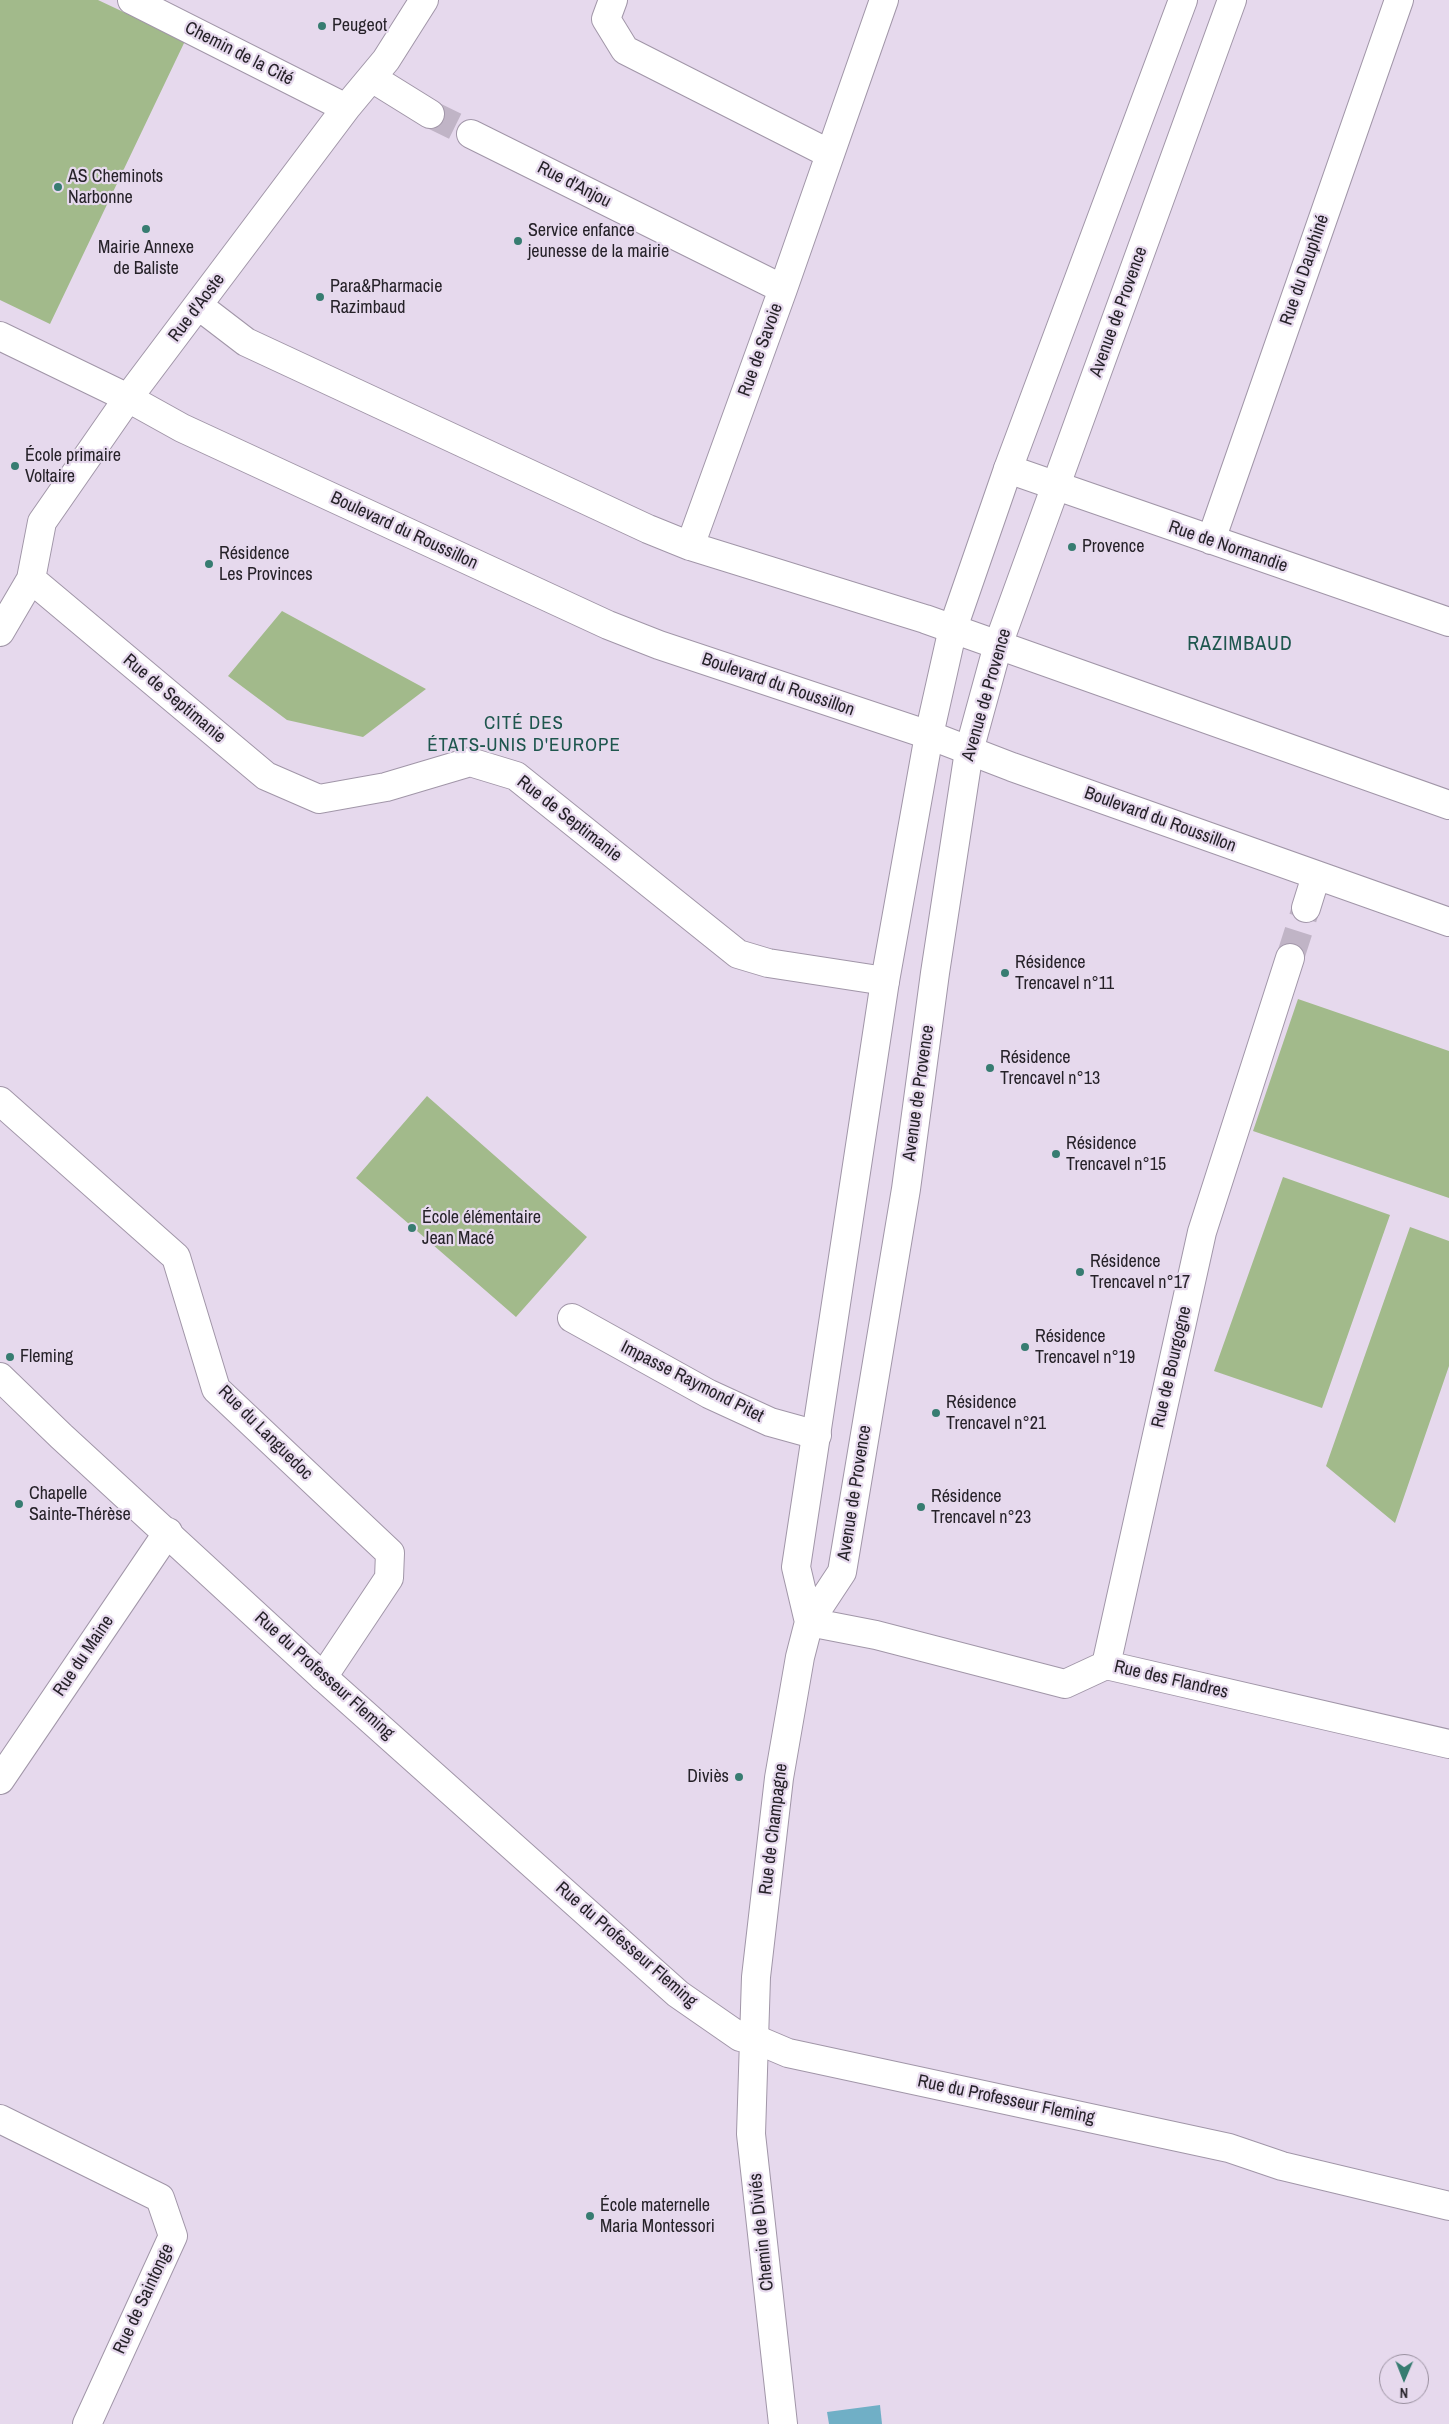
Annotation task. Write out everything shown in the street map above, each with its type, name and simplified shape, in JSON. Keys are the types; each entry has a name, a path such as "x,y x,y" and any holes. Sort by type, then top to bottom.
{"street":[{"name":"Chemin de la Cité","path":"132,0 346,108"},
{"name":"Rue d'Aoste","path":"0,632 31,579 42,522 128,398 346,108 372,78 424,0"},
{"path":"613,0 606,19 625,50 830,154"},
{"name":"Rue de Savoie","path":"690,546 783,289 884,0"},
{"path":"809,1622 796,1567 885,981 929,735 954,628 1008,469 1183,0"},
{"name":"Avenue de Provence","path":"809,1622 842,1572 906,1189 935,973 969,751 998,645 1232,0"},
{"name":"Rue du Dauphiné","path":"1211,540 1399,0"},
{"path":"372,78 430,114"},
{"name":"Rue d'Anjou","path":"471,134 783,289"},
{"path":"199,306 246,342 648,529 690,546 954,628 1449,805"},
{"name":"Boulevard du Roussillon","path":"0,336 128,398 182,428 608,625 669,648 929,735 1316,876 1449,922"},
{"name":"Rue de Normandie","path":"1008,469 1055,487 1449,622"},
{"name":"Rue de Septimanie","path":"31,579 266,776 319,799 386,787 470,762 516,776 738,954 768,963 885,981"},
{"path":"1306,908 1316,876"},
{"name":"Rue de Bourgogne","path":"1106,1665 1202,1232 1290,958"},
{"name":"Rue du Languedoc","path":"0,1101 176,1257 216,1389 390,1553 390,1578 323,1677"},
{"name":"Impasse Raymond Pitet","path":"572,1318 709,1394 770,1422 817,1435"},
{"name":"Rue du Professeur Fleming","path":"0,1377 61,1436 168,1532 323,1677 678,1994 740,2037 755,2039 788,2052 1229,2148 1282,2166 1449,2206"},
{"name":"Rue du Maine","path":"0,1780 168,1532"},
{"name":"Rue des Flandres","path":"809,1622 876,1635 1065,1684 1106,1665 1449,1744"},
{"name":"Rue de Champagne","path":"755,2039 756,1977 779,1778 800,1657 809,1622"},
{"name":"Chemin de Diviés","path":"755,2039 750,2134 783,2424"},
{"name":"Rue de Saintonge","path":"0,2119 160,2198 173,2236 87,2424"}],"green space":[{"name":"AS Cheminots Narbonne","path":"0,0 98,0 185,41 50,324 0,300"},
{"path":"282,611 426,689 363,737 287,720 228,676"},
{"path":"1298,999 1449,1051 1449,1198 1253,1131"},
{"path":"427,1096 587,1237 516,1317 356,1178"},
{"path":"1283,1177 1390,1215 1322,1408 1214,1371"},
{"path":"1410,1227 1449,1241 1449,1366 1395,1523 1326,1466"}],"water":[{"path":"880,2405 882,2424 829,2424 827,2412"}],"tunnel":[{"path":"430,114 471,134"},
{"path":"1290,958 1306,908"}],"place":[{"name":"Peugeot","path":"322,26"},
{"name":"AS Cheminots Narbonne","path":"58,187"},
{"name":"Mairie Annexe de Baliste","path":"146,229"},
{"name":"Service enfance jeunesse de la mairie","path":"518,241"},
{"name":"Para&Pharmacie Razimbaud","path":"320,297"},
{"name":"École primaire Voltaire","path":"15,466"},
{"name":"Provence","path":"1072,547"},
{"name":"Résidence Les Provinces","path":"209,564"},
{"name":"Résidence Trencavel n°11","path":"1005,973"},
{"name":"Résidence Trencavel n°13","path":"990,1068"},
{"name":"Résidence Trencavel n°15","path":"1056,1154"},
{"name":"École élémentaire Jean Macé","path":"412,1228"},
{"name":"Résidence Trencavel n°17","path":"1080,1272"},
{"name":"Résidence Trencavel n°19","path":"1025,1347"},
{"name":"Fleming","path":"10,1357"},
{"name":"Résidence Trencavel n°21","path":"936,1413"},
{"name":"Chapelle Sainte-Thérèse","path":"19,1504"},
{"name":"Résidence Trencavel n°23","path":"921,1507"},
{"name":"Diviès","path":"739,1777"},
{"name":"École maternelle Maria Montessori","path":"590,2216"}],"district":[{"name":"RAZIMBAUD","path":"1240,645"},
{"name":"CITÉ DES ÉTATS-UNIS D'EUROPE","path":"524,735"}]}
